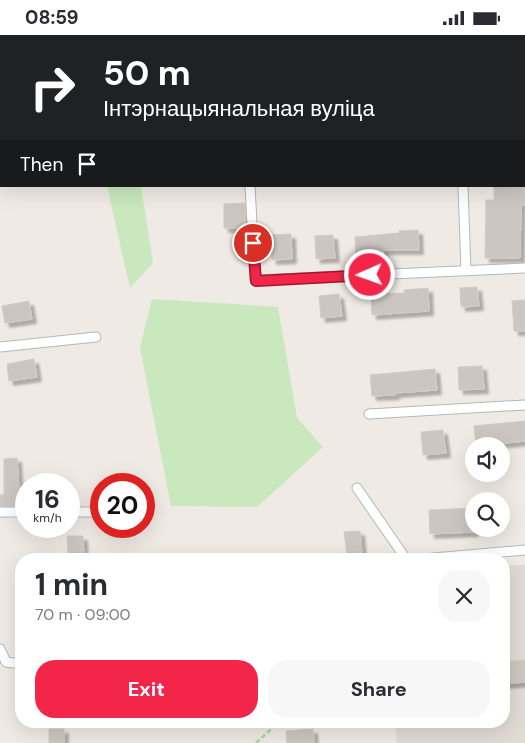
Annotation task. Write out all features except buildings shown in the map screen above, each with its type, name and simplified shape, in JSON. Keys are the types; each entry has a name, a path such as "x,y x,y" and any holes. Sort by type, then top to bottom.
{"lane":[{"path":"250,187 256,281 525,268"},
{"path":"463,187 466,271"},
{"path":"0,347 96,337"},
{"path":"369,414 525,405"},
{"path":"357,488 402,553"},
{"path":"0,512 15,512"},
{"path":"491,553 525,550"},
{"path":"0,649 6,662 15,663"}],"path":[{"path":"256,743 272,728"}],"shaded area":[{"path":"525,565 525,743 397,743 396,728 510,728 510,566"}],"green space":[{"path":"107,187 141,187 153,263 130,288"},
{"path":"152,299 278,307 297,418 323,447 257,507 171,506 140,348"}],"route":[{"path":"253,243 256,281 370,275"}]}
